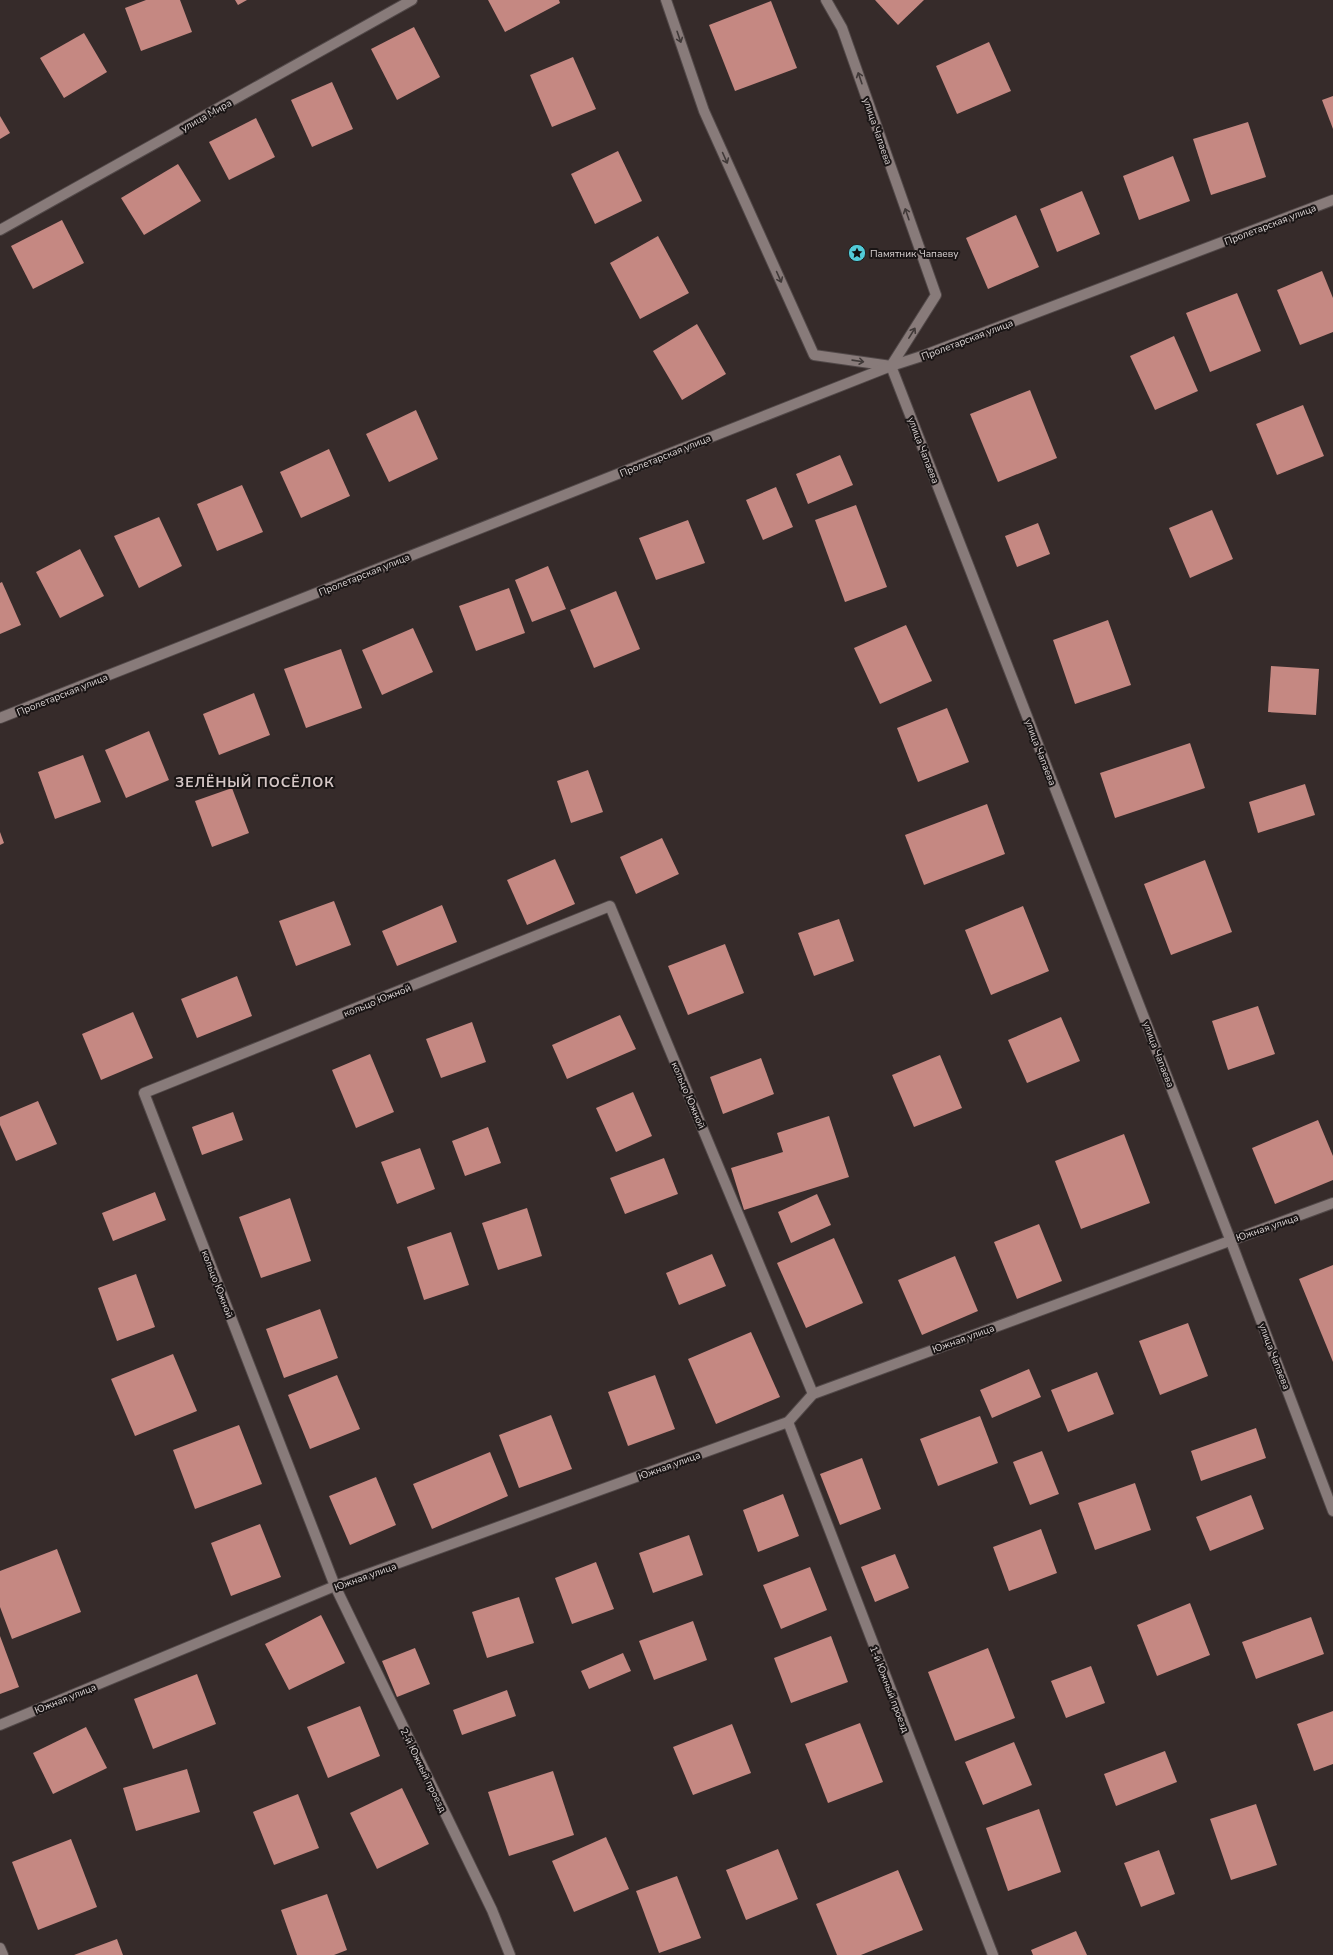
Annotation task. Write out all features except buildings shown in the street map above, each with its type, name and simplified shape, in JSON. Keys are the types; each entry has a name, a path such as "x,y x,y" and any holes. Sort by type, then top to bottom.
{"street":[{"name":"улица Мира","path":"0,230 412,0"},
{"path":"666,0 704,111 814,355 891,366"},
{"name":"улица Чапаева","path":"826,0 842,28 936,295 891,366 1230,1239 1333,1511"},
{"name":"Пролетарская улица","path":"0,718 891,366 930,353 1333,200"},
{"name":"кольцо Южной","path":"335,1586 144,1093 610,906 813,1394"},
{"name":"Южная улица","path":"0,1725 335,1586 788,1422 813,1394 1230,1239 1259,1231 1333,1203"},
{"name":"1-й Южный проезд","path":"788,1422 993,1955"},
{"name":"2-й Южный проезд","path":"335,1586 492,1910 510,1955"},
{"path":"0,1948 3,1955"}],"place":[{"name":"Памятник Чапаеву","path":"857,253"}],"district":[{"name":"ЗЕЛЁНЫЙ ПОСЁЛОК","path":"255,782"}]}
